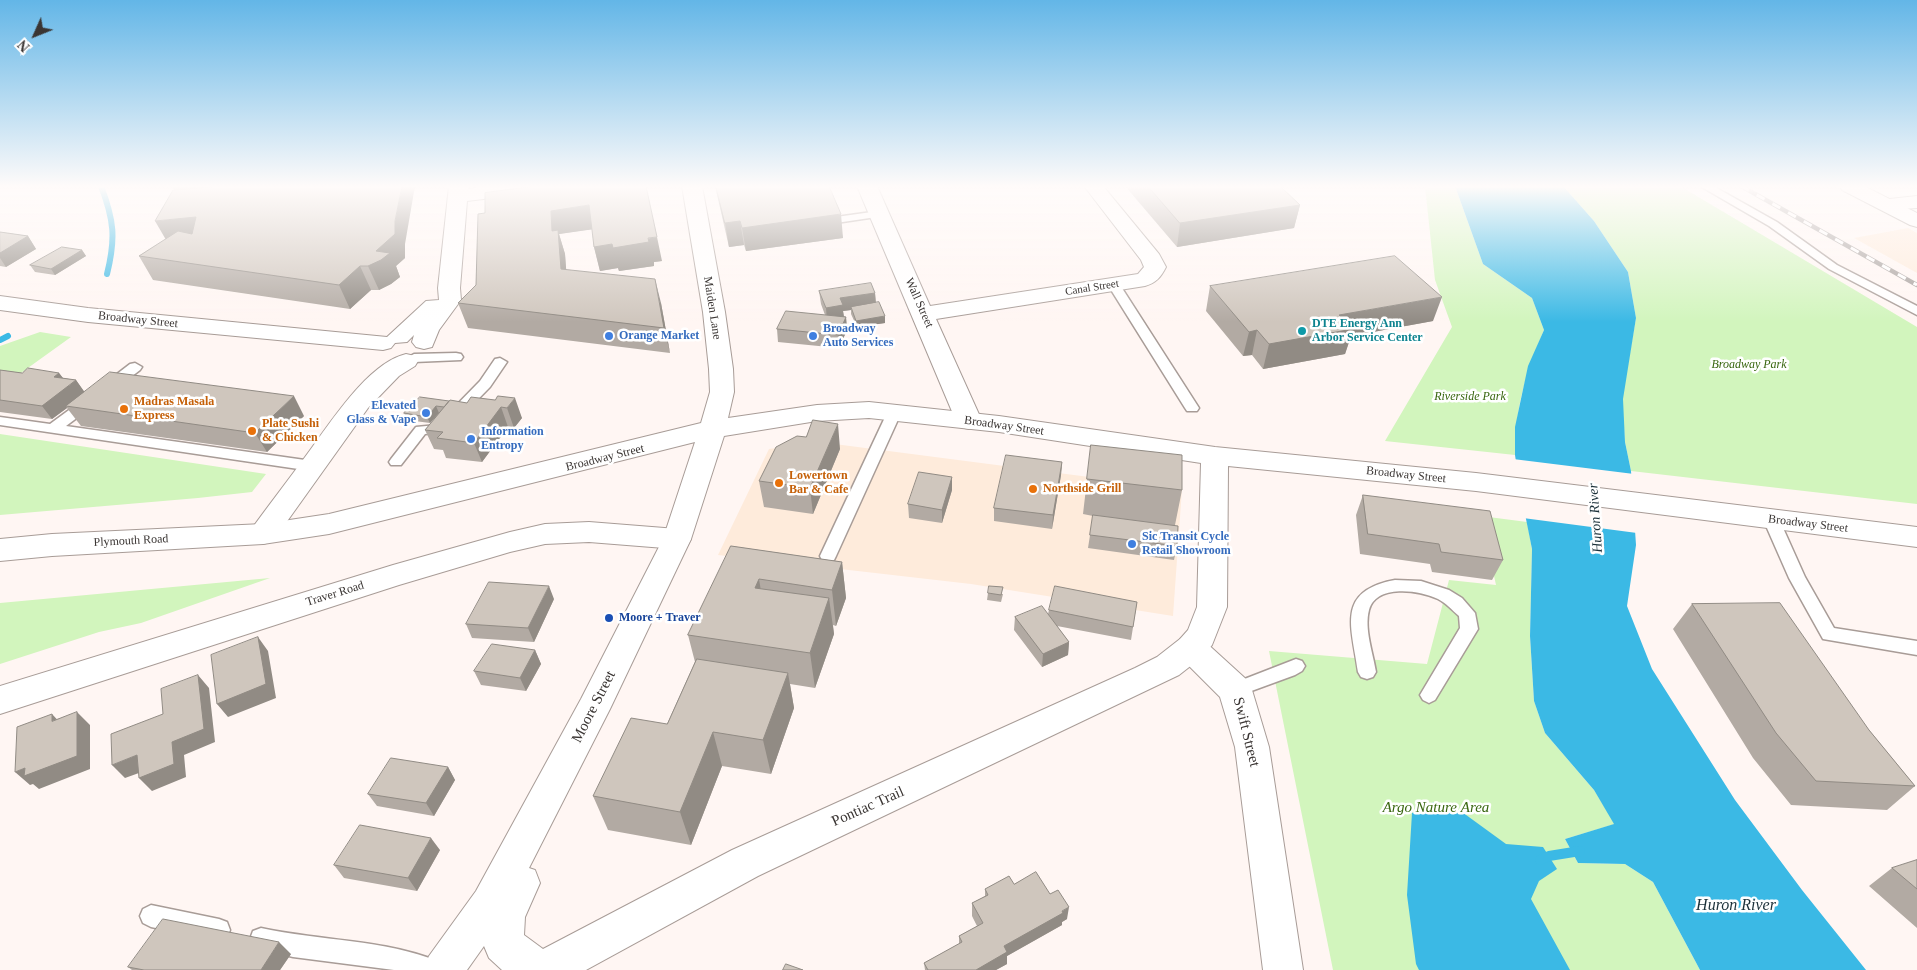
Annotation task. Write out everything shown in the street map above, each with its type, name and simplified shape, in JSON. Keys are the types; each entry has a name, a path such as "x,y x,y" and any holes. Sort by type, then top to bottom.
{"main road":[{"path":"263,534 359,402 390,372 417,351 428,330 450,300 449,288 454,231"},
{"name":"Maiden Lane","path":"700,231 714,312 721,369 722,392 713,429"},
{"name":"Wall Street","path":"887,231 969,421"},
{"name":"Canal Street","path":"923,314 1144,279 1152,273 1155,267 1128,231"},
{"path":"359,402 384,348 424,318 449,288"},
{"name":"Broadway Street","path":"0,303 88,315 277,334 305,344 384,348 415,336 417,351"},
{"name":"Broadway Street","path":"263,534 329,524 713,429 817,413 869,410 969,421 1215,456 1476,482 1917,537"},
{"name":"Moore Street","path":"443,970 490,904 593,710 677,539 699,466 713,429"},
{"path":"1191,648 1201,636 1212,607 1215,456"},
{"name":"Traver Road","path":"0,700 410,570 510,542 545,534 589,532 677,539"},
{"name":"Plymouth Road","path":"0,550 52,545 263,534"},
{"name":"Swift Street","path":"1191,648 1236,690 1252,747 1282,970"},
{"name":"Pontiac Trail","path":"544,970 745,863 1147,677 1168,666 1191,648"},
{"path":"528,833 533,849 528,869 505,915 503,944 523,961 544,970"}],"lane":[{"path":"1783,231 1833,267 1917,311"},
{"path":"1114,285 1192,408"},
{"path":"396,462 421,430 441,429 485,384 500,362"},
{"path":"54,429 134,367"},
{"path":"828,556 894,413"},
{"path":"0,421 312,466"},
{"path":"1771,519 1797,578 1828,634 1917,648"},
{"path":"1368,672 1360,610 1369,595 1388,585 1422,588 1443,594 1467,613 1469,629 1429,694"},
{"path":"1236,690 1250,683 1272,678 1296,666"},
{"path":"151,916 294,946 402,960 432,970"}],"shaded area":[{"path":"1890,231 1914,231 1917,233 1917,273 1854,238"},
{"path":"819,442 1182,489 1173,616 971,584 718,555 769,449"}],"green space":[{"name":"Riverside Park","path":"1430,231 1471,231 1483,264 1532,298 1544,330 1527,376 1519,406 1515,455 1385,441 1452,327 1435,280"},
{"name":"Broadway Park","path":"1601,231 1756,231 1917,327 1917,504 1631,471 1625,442 1622,399 1636,318 1628,272"},
{"path":"40,332 71,337 0,388 0,346"},
{"path":"0,434 266,474 252,492 0,515"},
{"name":"Argo Nature Area","path":"1481,516 1527,522 1532,549 1530,636 1534,701 1545,733 1594,790 1615,824 1565,839 1578,863 1625,864 1653,882 1700,970 1333,970 1269,651 1427,664 1449,580 1496,585"},
{"path":"270,578 141,623 99,632 0,664 0,603"}],"water":[{"name":"Huron River","path":"1471,231 1601,231 1628,272 1636,318 1623,399 1625,442 1631,471 1636,545 1627,606 1652,669 1735,800 1802,890 1866,970 1700,970 1653,882 1625,864 1578,863 1565,839 1614,824 1594,790 1545,733 1534,701 1530,636 1532,549 1515,455 1515,427 1528,366 1544,330 1532,298 1483,264"},
{"path":"1434,802 1462,812 1506,844 1543,847 1557,869 1539,881 1531,899 1570,970 1419,970 1416,964 1407,895 1412,813"}],"pier":[{"path":"1513,459 1634,474 1637,533 1523,518"}],"building":[{"path":"178,231 192,234 193,231 395,231 395,234 376,251 390,253 368,266 360,266 339,285 139,256"},
{"path":"478,231 558,231 561,269 655,279 664,328 458,303 476,285"},
{"path":"592,231 656,231 657,237 648,238 649,242 613,248 612,244 594,247"},
{"path":"0,232 28,236 0,253"},
{"path":"62,247 82,250 51,269 30,265"},
{"path":"1395,256 1442,297 1339,315 1353,329 1269,344 1257,330 1249,332 1210,286"},
{"path":"871,283 875,293 840,298 843,305 826,308 819,291"},
{"path":"879,302 885,316 856,321 851,307"},
{"path":"786,311 846,317 838,335 777,329"},
{"path":"28,368 59,373 54,377 76,380 42,406 0,400 0,370 22,373"},
{"path":"110,372 294,396 255,433 66,406"},
{"path":"498,396 515,398 507,408 501,407 474,443 437,438 443,432 425,430 450,400 467,403 471,397 495,400"},
{"path":"420,397 449,401 444,407 436,406 427,417 404,413"},
{"path":"813,420 838,424 810,488 759,481 776,447 797,436 806,437"},
{"path":"1091,445 1182,455 1182,490 1087,479"},
{"path":"1006,455 1062,462 1053,515 994,508"},
{"path":"919,472 952,477 942,510 908,504"},
{"path":"1363,495 1490,511 1503,560 1441,552 1439,544 1368,534"},
{"path":"1093,515 1178,526 1177,546 1090,535"},
{"path":"731,546 842,562 832,590 759,579 755,588 829,598 810,653 688,635"},
{"path":"489,582 549,586 528,628 466,624"},
{"path":"989,586 1003,587 1001,595 988,593"},
{"path":"1055,586 1137,602 1133,627 1049,610"},
{"path":"1780,603 1869,730 1915,786 1816,781 1776,733 1692,604"},
{"path":"1042,606 1069,642 1043,654 1015,617"},
{"path":"258,637 266,684 217,704 211,655"},
{"path":"492,644 535,650 520,678 474,671"},
{"path":"697,659 788,673 763,740 713,732 680,812 593,796 631,718 667,724"},
{"path":"198,675 204,729 172,742 174,764 139,778 137,755 112,765 111,734 163,714 161,689"},
{"path":"77,712 77,756 24,776 25,768 15,772 17,727 52,714 52,721"},
{"path":"391,758 448,767 426,803 368,794"},
{"path":"360,825 431,838 408,878 334,865"},
{"path":"1917,860 1917,889 1892,868"},
{"path":"1036,872 1050,894 1058,890 1069,907 1062,911 1063,913 1004,946 1007,952 976,970 928,970 924,963 962,942 959,936 983,923 972,903 988,895 985,889 1009,876 1014,884"},
{"path":"163,919 279,942 261,970 144,970 128,967"},
{"path":"786,964 803,970 783,970"}],"waterway":[{"path":"107,274 112,250 112,231"},
{"path":"0,340 8,336"},
{"path":"1540,860 1549,856 1580,851"}],"railway":[{"path":"1821,231 1917,285"}],"place":[{"name":"DTE Energy Ann Arbor Service Center","path":"1302,331"},
{"name":"Orange Market","path":"609,336"},
{"name":"Broadway Auto Services","path":"813,336"},
{"name":"Madras Masala Express","path":"124,409"},
{"name":"Elevated Glass & Vape","path":"426,413"},
{"name":"Plate Sushi & Chicken","path":"252,431"},
{"name":"Information Entropy","path":"471,439"},
{"name":"Lowertown Bar & Cafe","path":"779,483"},
{"name":"Northside Grill","path":"1033,489"},
{"name":"Sic Transit Cycle Retail Showroom","path":"1132,544"},
{"name":"Moore + Traver","path":"609,618"}]}
